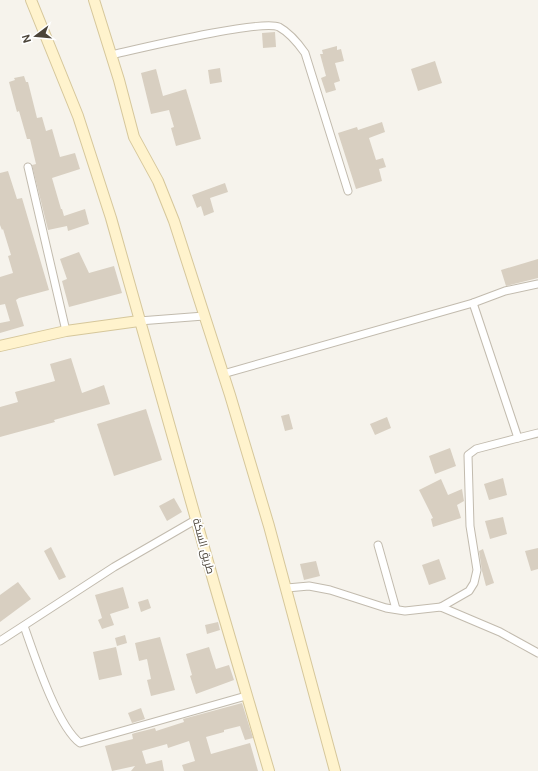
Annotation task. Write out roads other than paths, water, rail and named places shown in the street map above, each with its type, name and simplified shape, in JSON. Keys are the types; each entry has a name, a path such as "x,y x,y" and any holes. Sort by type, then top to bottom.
{"main road":[{"name":"طريق السكة","path":"31,0 78,116 111,218 246,696 270,771"},
{"path":"94,0 134,137 158,181 174,221 223,374 286,588 335,771"},
{"path":"0,346 66,331 139,321"}],"street":[{"path":"111,55 228,31 269,25 278,27 296,41 304,53 348,190"},
{"path":"28,167 66,331"},
{"path":"223,374 473,302 505,291 538,284"},
{"path":"473,302 518,438"},
{"path":"139,321 204,316"},
{"path":"286,588 309,586 323,588 374,605 420,611 441,608 469,591 474,584 477,570 470,526 468,455 476,449 538,433"},
{"path":"0,641 119,564 197,519"},
{"path":"378,545 396,609"},
{"path":"441,608 500,632 538,653"},
{"path":"24,626 45,682 64,723 73,738 80,743 246,696"}]}
